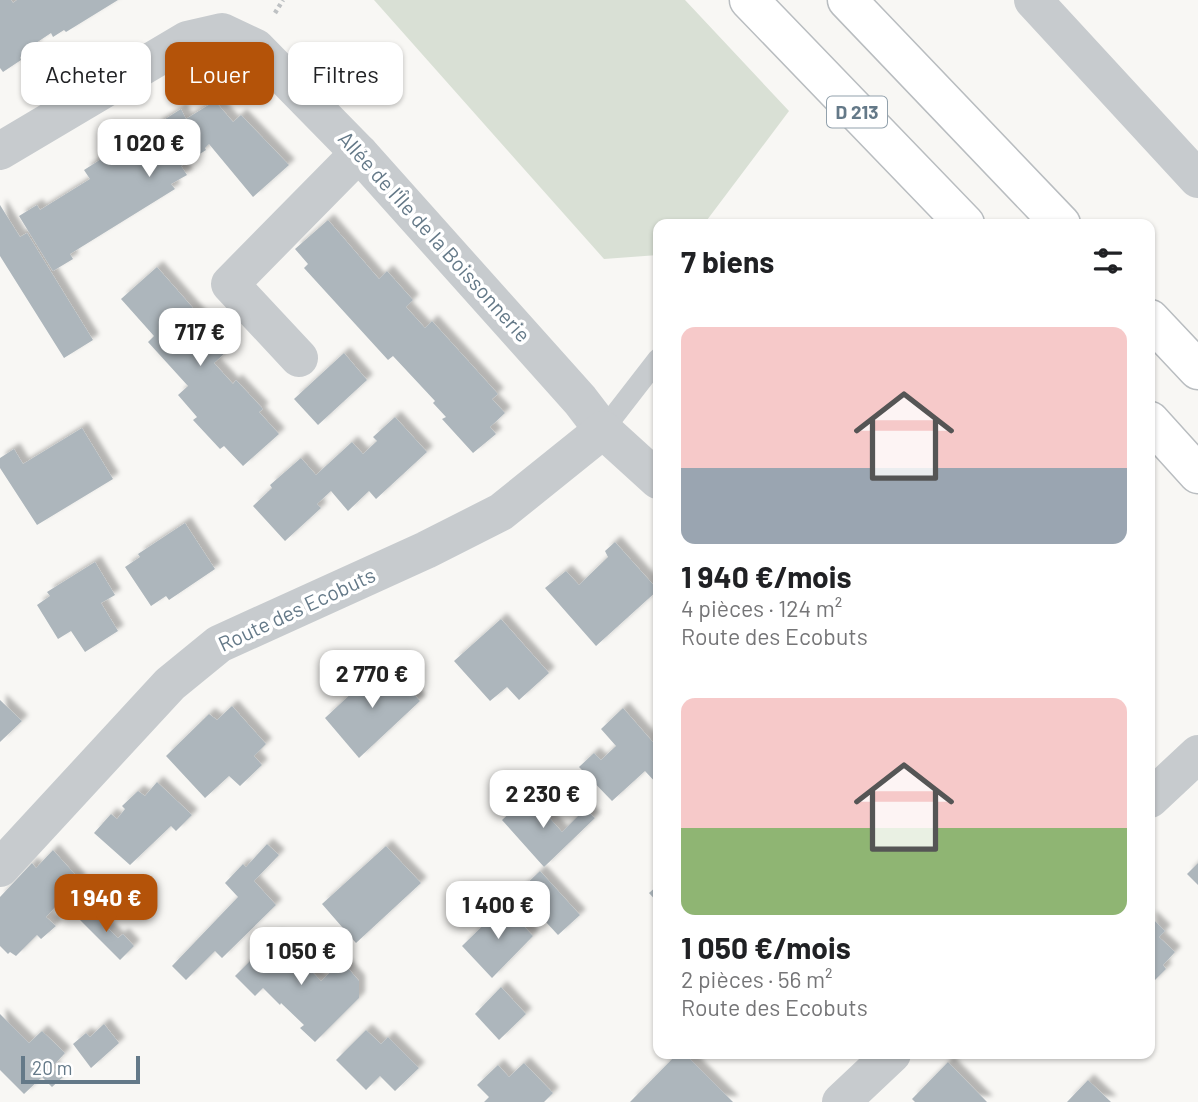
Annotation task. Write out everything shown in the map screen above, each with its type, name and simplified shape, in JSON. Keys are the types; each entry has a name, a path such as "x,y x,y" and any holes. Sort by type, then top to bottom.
{"highway":[{"name":"D 213","path":"749,0 960,219"},
{"path":"846,0 1056,219"},
{"path":"1155,324 1198,370"},
{"path":"1155,427 1198,474"}],"street":[{"path":"1032,0 1198,179"},
{"name":"Allée de l'Île de la Boissonnerie","path":"0,150 187,40 222,32 256,48 359,153 580,400 603,430"},
{"path":"299,358 230,284 359,153"},
{"path":"603,430 653,475"},
{"name":"Route des Ecobuts","path":"0,868 170,684 219,644 426,550 501,512 603,430"},
{"path":"1155,794 1198,754"},
{"path":"842,1102 887,1059"}],"lane":[{"name":"Route des Ecobuts","path":"603,430 653,365"}],"shaded area":[{"path":"374,0 685,0 789,111 708,219 653,219 653,255 604,259"}],"building":[{"path":"0,0 11,0 13,3 17,0 118,0 66,32 64,30 53,37 51,33 38,42 21,42 21,60 3,72 0,68"},
{"path":"209,105 218,105 233,122 241,115 289,165 253,197 209,144 206,150 181,166 187,175 171,184 175,189 70,254 73,259 53,271 19,216 37,205 40,210 90,179 84,170 117,149 122,159 161,134 156,125 181,109 186,119"},
{"path":"0,205 20,237 27,233 93,340 64,358 0,256"},
{"path":"328,220 379,279 387,271 413,300 406,307 425,328 432,321 498,394 492,399 505,413 490,427 496,434 473,453 442,419 446,417 433,403 435,401 393,356 388,360 304,268 308,264 295,249"},
{"path":"157,267 229,349 214,363 233,384 236,380 263,409 259,412 279,434 243,466 224,446 220,449 193,420 197,417 178,395 188,386 148,342 154,336 121,299"},
{"path":"344,353 367,380 318,425 294,399"},
{"path":"395,417 427,452 376,499 369,491 348,511 331,491 317,504 321,508 285,541 253,506 272,488 270,485 301,458 316,475 352,442 363,454 377,441 373,437"},
{"path":"82,428 113,479 37,525 0,468 0,458 14,449 23,464"},
{"path":"185,523 215,569 169,600 166,596 151,606 125,567 140,557 138,554"},
{"path":"615,542 653,584 653,595 596,646 545,588 566,571 579,585 608,557 605,551"},
{"path":"95,562 115,595 101,603 118,631 85,652 71,631 58,639 37,605 50,596 47,592"},
{"path":"501,619 549,673 519,700 507,687 490,701 454,661"},
{"path":"385,662 420,701 359,758 325,718"},
{"path":"0,700 22,721 0,742"},
{"path":"232,706 266,744 254,756 262,765 240,786 229,776 205,798 166,756 209,714 217,720"},
{"path":"623,708 653,742 653,780 645,771 612,801 579,767 594,753 601,760 616,746 601,729"},
{"path":"157,782 192,815 176,831 171,826 130,865 94,833 111,814 117,819 125,809 122,806 138,791 145,796"},
{"path":"529,795 562,832 585,809 595,818 544,867 502,820"},
{"path":"267,844 279,855 254,881 276,905 222,958 215,951 186,980 172,966 238,897 225,883 243,864 246,867"},
{"path":"386,846 421,883 356,943 322,904"},
{"path":"53,850 80,880 46,917 56,926 41,939 37,935 16,956 10,952 8,954 0,946 0,897 32,863 36,868"},
{"path":"1198,863 1198,885 1187,874"},
{"path":"540,871 580,915 558,935 518,892"},
{"path":"504,905 533,936 492,978 462,946"},
{"path":"85,906 118,938 123,934 134,946 120,960 77,917"},
{"path":"1155,921 1165,931 1159,937 1175,952 1163,965 1166,969 1155,980"},
{"path":"276,935 321,981 342,961 359,981 359,998 315,1042 300,1028 304,1025 263,988 255,996 235,976"},
{"path":"501,987 526,1014 499,1040 475,1014"},
{"path":"0,1014 29,1043 42,1031 65,1053 52,1067 63,1077 52,1087 42,1077 24,1094 0,1070"},
{"path":"104,1024 119,1043 91,1068 73,1044 86,1033 90,1037"},
{"path":"366,1030 381,1044 388,1037 419,1068 395,1091 380,1076 366,1090 336,1060"},
{"path":"672,1059 690,1059 733,1102 630,1102"},
{"path":"948,1062 987,1102 915,1102 912,1099"},
{"path":"524,1063 553,1093 544,1102 484,1102 489,1097 477,1085 498,1065 509,1077"},
{"path":"1089,1081 1111,1102 1067,1102"}]}
